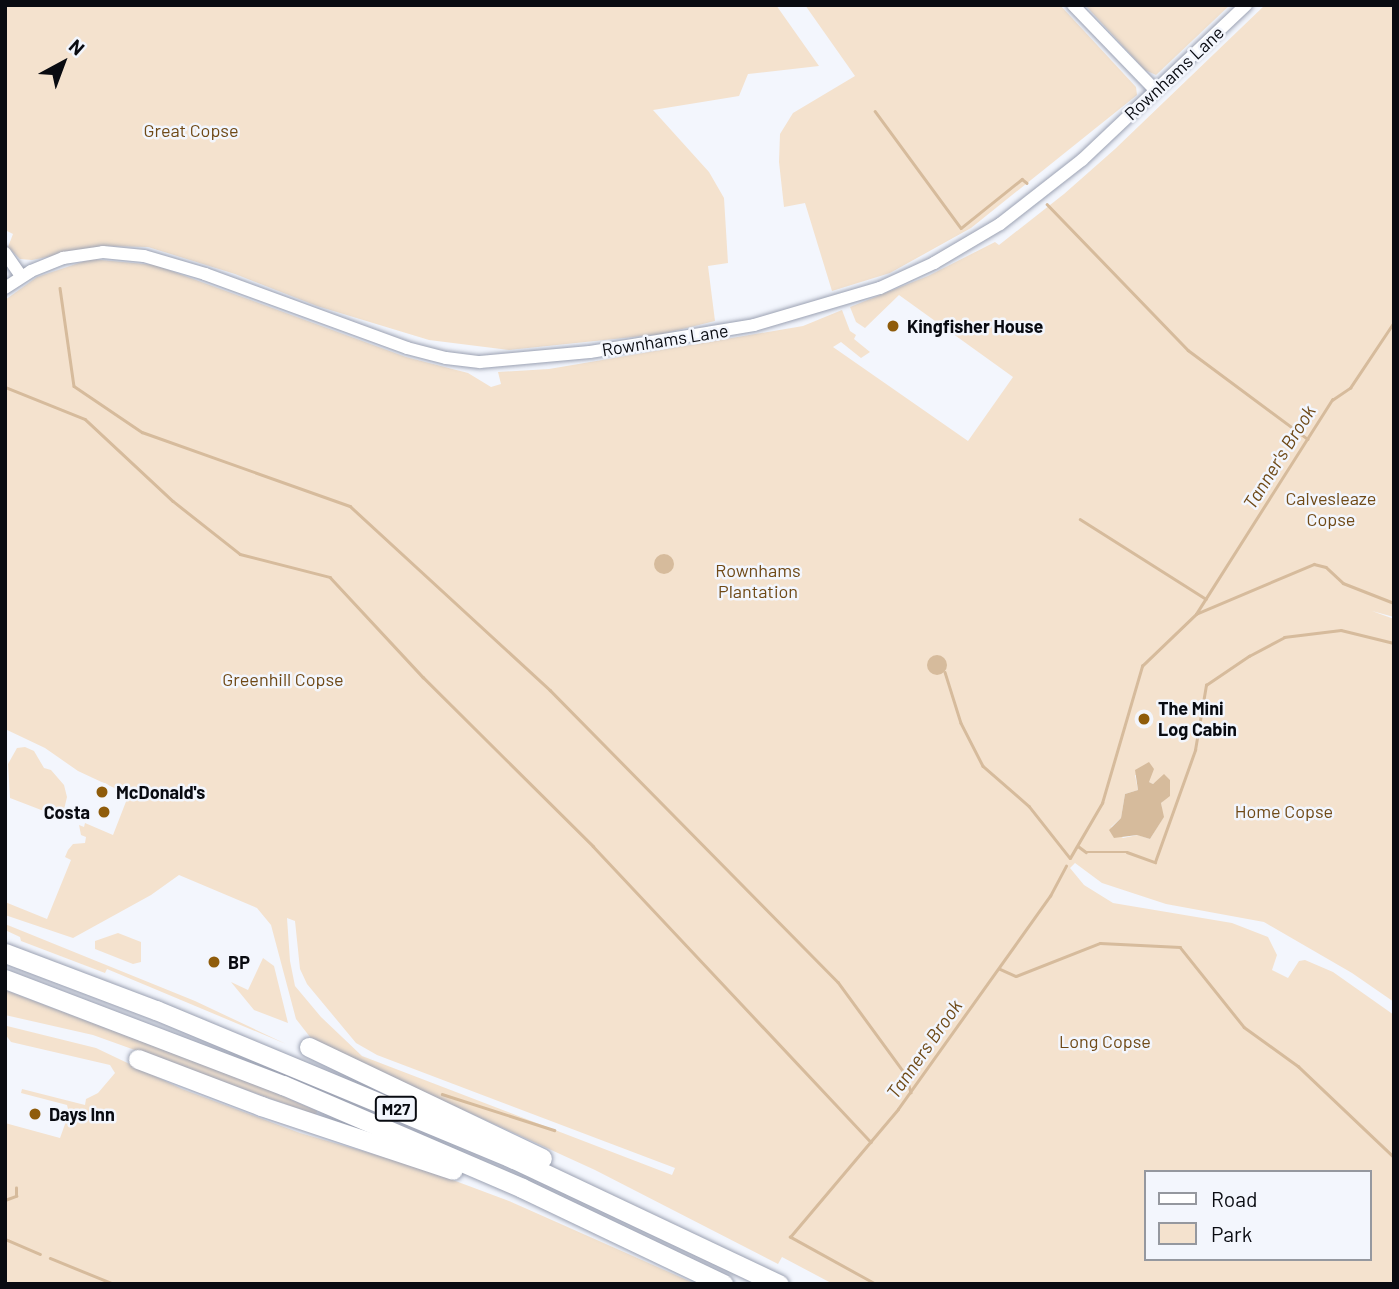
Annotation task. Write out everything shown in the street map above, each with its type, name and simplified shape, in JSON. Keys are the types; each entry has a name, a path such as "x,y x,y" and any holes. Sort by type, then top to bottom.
{"highway":[{"name":"M27","path":"5,953 156,1010 514,1159 779,1284"},
{"name":"M27","path":"5,979 284,1085 522,1188 723,1284"},
{"name":"M27","path":"309,1047 598,1185 728,1258"},
{"name":"M27","path":"138,1059 478,1179 522,1188"}],"street":[{"path":"1073,5 1155,90"},
{"name":"Rownhams Lane","path":"5,288 21,276 50,262 79,254 103,252 145,256 205,274 394,344 464,361 525,360 691,338 754,326 848,299 946,256 1000,224 1051,185 1246,5"},
{"path":"5,253 21,276"}],"green space":[{"name":"Great Copse","path":"5,5 776,5 819,66 748,74 739,96 653,110 709,172 724,198 728,263 708,266 715,321 662,334 509,350 429,340 317,306 235,274 148,247 104,246 32,260 20,259 8,247 13,234 5,230"},
{"path":"805,5 1060,5 1136,87 1137,95 971,228 890,273 832,291 805,203 784,207 779,162 780,134 793,113 855,76"},
{"path":"1085,5 1230,5 1156,75 1145,70"},
{"path":"1265,5 1394,5 1394,617 1372,611 1394,619 1394,1002 1352,973 1264,922 1166,904 1102,883 1075,863 1070,868 1084,885 1113,903 1232,923 1268,937 1277,955 1272,970 1288,978 1299,961 1305,960 1333,972 1394,1015 1394,1284 833,1284 782,1257 778,1264 595,1170 336,1052 310,1037 296,1019 271,925 257,908 179,875 151,895 73,938 5,915 5,902 47,919 71,860 65,857 68,850 73,844 85,843 86,837 81,835 79,825 84,827 85,823 113,835 127,799 123,792 78,771 45,748 5,729 5,300 37,277 91,259 155,265 406,357 468,373 491,387 501,384 498,372 549,369 803,326 842,310 850,331 856,335 854,339 870,352 861,358 841,342 833,347 968,441 1013,377 899,295 865,328 856,322 850,307 928,276 995,242 999,245 1064,194 1115,149","holes":["1135,775 1149,775 1149,782 1156,782 1166,798 1161,803 1163,818 1150,839 1138,835 1123,838 1111,827 1121,818 1125,794 1138,790","287,918 295,921 300,969 307,984 356,1043 377,1055 675,1168 672,1175 362,1056 321,1017 295,986"]},
{"path":"25,747 34,751 44,768 51,770 64,785 67,797 62,818 10,798 8,764 17,748"},
{"path":"5,924 195,1001 286,1044 107,969 105,973 21,941 20,937 5,930"},
{"path":"118,933 141,942 141,962 133,964 95,949 95,941"},
{"path":"263,958 274,966 288,1023 254,1010 231,982 248,990"},
{"path":"5,990 262,1087 317,1111 316,1115 93,1035 5,1015"},
{"path":"7,1026 96,1048 182,1089 300,1133 418,1167 509,1201 696,1284 5,1284 5,1123 60,1138 69,1113 67,1105 21,1093 22,1089 85,1105 86,1099 98,1093 115,1073 110,1065 11,1042 5,1034"}],"shaded area":[{"path":"664,554 671,557 674,564 671,571 664,574 657,571 654,564 657,557"},
{"path":"937,655 944,658 947,665 944,672 937,675 930,672 927,665 930,658"},
{"path":"1149,762 1154,769 1149,782 1153,784 1164,774 1170,780 1170,796 1161,803 1164,817 1150,839 1137,835 1114,838 1109,830 1121,818 1125,794 1138,790 1135,770"}],"waterway":[{"path":"875,111 961,228 1022,179 1027,183"},
{"name":"Tanner's Brook","path":"1047,204 1188,350 1308,439"},
{"path":"60,288 74,386 142,432 350,506 550,690 838,982 906,1075 911,1092"},
{"name":"Tanners Brook","path":"945,672 961,723 983,766 1029,806 1070,858 1102,803 1142,666 1196,614 1332,400 1350,388 1394,322"},
{"path":"5,387 85,419 173,501 240,554 330,577 423,677 593,846 871,1142"},
{"path":"1080,519 1206,599"},
{"path":"1196,614 1314,564 1326,567 1343,583 1394,603"},
{"path":"1078,846 1086,852 1127,852 1155,862 1195,750 1206,685 1249,656 1284,637 1341,630 1394,643"},
{"name":"Tanners Brook","path":"875,1284 790,1237 898,1109 1050,896 1066,866"},
{"path":"1000,969 1016,976 1100,943 1180,947 1244,1027 1298,1066 1394,1157"},
{"path":"442,1094 554,1130"},
{"path":"5,1200 16,1196 16,1188"},
{"path":"5,1239 40,1254"},
{"path":"50,1258 114,1284"}],"place":[{"name":"Kingfisher House","path":"893,326"},
{"name":"The Mini Log Cabin","path":"1144,719"},
{"name":"McDonald's","path":"102,792"},
{"name":"Costa","path":"104,812"},
{"name":"BP","path":"214,962"},
{"name":"Days Inn","path":"35,1114"}],"park label":[{"name":"Calvesleaze Copse","path":"1331,509"},
{"name":"Rownhams Plantation","path":"758,581"},
{"name":"Greenhill Copse","path":"283,679"},
{"name":"Home Copse","path":"1284,811"},
{"name":"Long Copse","path":"1105,1041"}]}
